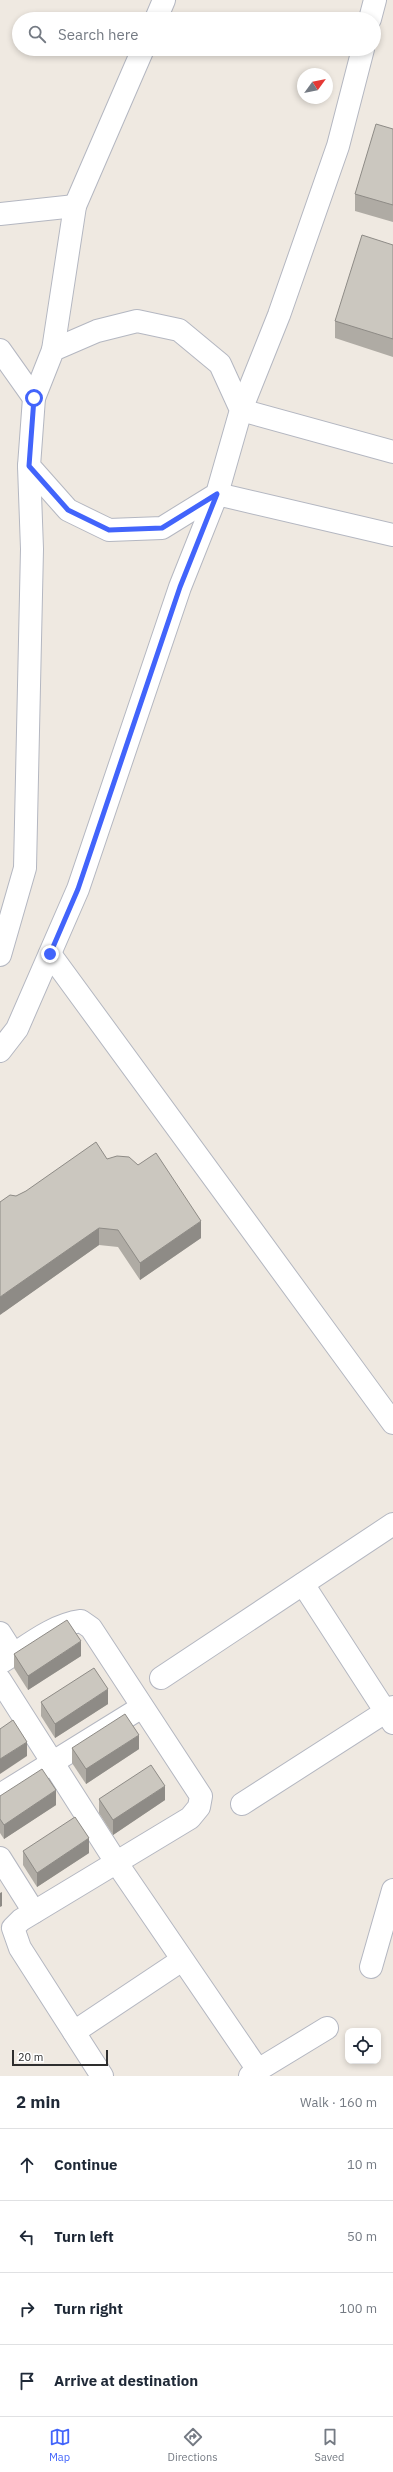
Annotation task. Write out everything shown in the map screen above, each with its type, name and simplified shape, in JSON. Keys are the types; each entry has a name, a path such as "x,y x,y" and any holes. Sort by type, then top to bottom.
{"street":[{"path":"159,12 164,0"},
{"path":"372,12 375,0"},
{"path":"0,955 25,868 32,549 29,466 34,398 53,350 75,206 140,56"},
{"path":"0,1051 17,1029 78,889 180,587 217,494 241,410 279,315 338,146 361,56"},
{"path":"0,214 75,206"},
{"path":"53,350 97,330 137,321 179,330 220,364 241,410"},
{"path":"0,350 34,398"},
{"path":"241,410 393,452"},
{"path":"29,466 68,510 109,530 162,528 217,494 393,535"},
{"path":"50,954 393,1423"},
{"path":"161,1678 393,1524"},
{"path":"242,1804 390,1714 303,1584"},
{"path":"0,1632 7,1659 69,1622 81,1621 91,1628 201,1796 199,1807 190,1818 34,1912 13,1928 14,1936 102,2076"},
{"path":"0,1680 116,1862 182,1960 254,2073 327,2028"},
{"path":"0,1795 142,1707"},
{"path":"0,1858 34,1912"},
{"path":"371,1967 393,1890"},
{"path":"74,2032 182,1960"}],"building":[{"path":"376,124 393,129 393,205 355,194"},
{"path":"362,235 393,245 393,339 335,321"},
{"path":"96,1142 107,1159 117,1156 129,1157 138,1165 156,1153 201,1221 140,1263 118,1230 99,1228 0,1297 0,1202 10,1195 16,1196 26,1191"},
{"path":"67,1620 81,1641 28,1676 14,1654"},
{"path":"94,1668 108,1689 55,1724 41,1702"},
{"path":"125,1714 139,1735 86,1769 72,1748"},
{"path":"13,1720 27,1742 0,1759 0,1729"},
{"path":"151,1765 165,1786 113,1820 99,1799"},
{"path":"42,1769 56,1790 4,1825 0,1819 0,1796"},
{"path":"75,1817 89,1838 37,1873 23,1851"}],"route":[{"path":"34,398 29,466 68,510 109,530 162,528 217,494 180,587 78,889 50,954"}]}
